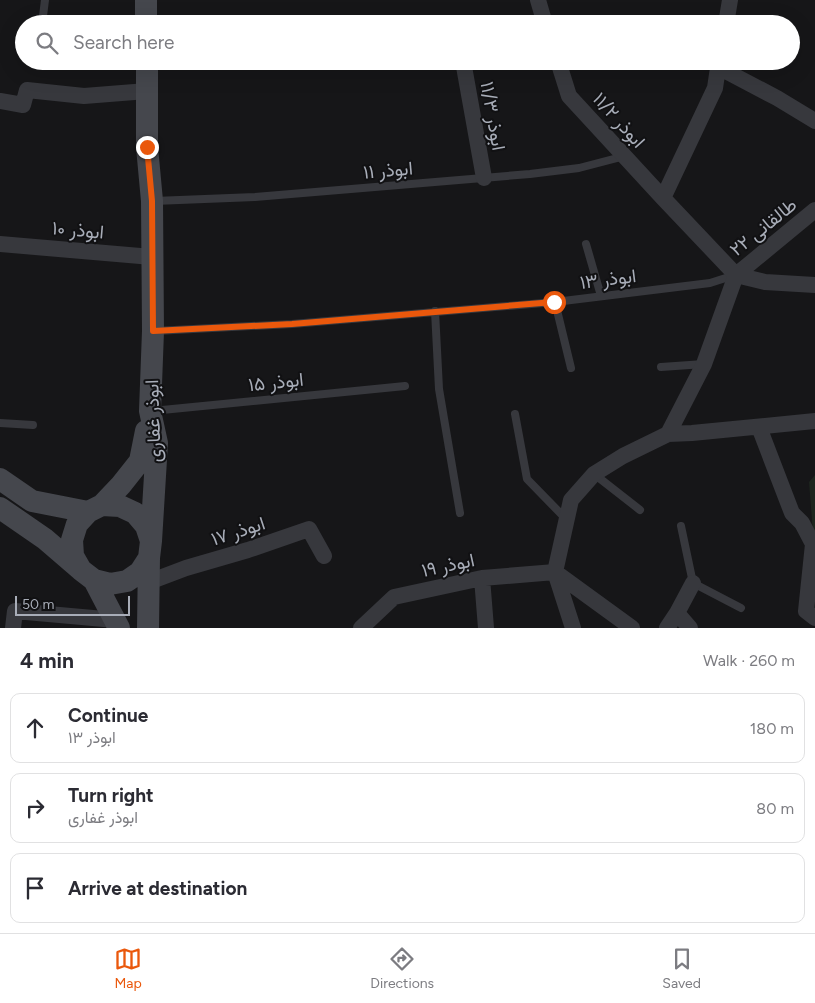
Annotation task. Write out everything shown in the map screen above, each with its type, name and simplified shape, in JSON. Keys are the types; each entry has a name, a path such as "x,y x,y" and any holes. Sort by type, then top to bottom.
{"main road":[{"path":"146,15 147,0"},
{"name":"ابوذر غفاری","path":"147,70 147,147 152,201 153,331 150,411 157,443 150,549 148,628"},
{"path":"117,624 88,575 73,556 72,540 77,524 121,485 140,461 150,411"},
{"path":"0,479 32,501 95,509 120,506 135,513 146,526 150,549 140,572 126,581 110,584 88,575 45,539 0,508"}],"street":[{"path":"538,0 542,15"},
{"path":"728,15 730,0"},
{"name":"ابوذر ۱۱/۳","path":"466,70 484,178"},
{"name":"ابوذر ۱۱/۲","path":"561,70 570,96 662,198 736,275"},
{"path":"662,198 715,88 718,70"},
{"path":"729,70 815,121"},
{"path":"1,103 23,105 27,90 84,96 147,91"},
{"name":"طالقانی ۲۲","path":"736,275 815,210"},
{"name":"ابوذر ۱۰","path":"0,244 152,257"},
{"path":"668,434 704,364 736,275 765,282 815,285"},
{"path":"573,628 555,572 571,500 594,474 623,456 668,434 815,421"},
{"path":"759,427 792,513 802,523 813,544 806,611 815,618"},
{"name":"ابوذر ۱۷","path":"149,582 186,568 248,550 309,529 324,556"},
{"path":"555,572 632,628"},
{"name":"ابوذر ۱۹","path":"361,628 394,597 482,578 555,572"},
{"path":"482,578 486,628"},
{"path":"667,628 692,583"},
{"path":"13,628 15,611 117,624"},
{"path":"677,613 690,628"}],"lane":[{"path":"43,15 45,0"},
{"name":"ابوذر ۱۱","path":"152,201 255,197 484,178 580,168 625,156"},
{"path":"586,244 601,296"},
{"name":"ابوذر ۱۳","path":"153,331 292,324 554,302 710,284 736,275"},
{"path":"554,302 571,368"},
{"path":"434,311 440,389 460,514"},
{"path":"661,367 704,364"},
{"name":"ابوذر ۱۵","path":"150,411 405,386"},
{"path":"515,414 527,479 566,519"},
{"path":"0,423 33,425"},
{"path":"594,474 640,510"},
{"path":"681,526 692,583 740,608"}],"shaded area":[{"path":"815,475 815,548 809,482"}],"route":[{"path":"147,147 152,201 153,331 292,324 554,302"}]}
